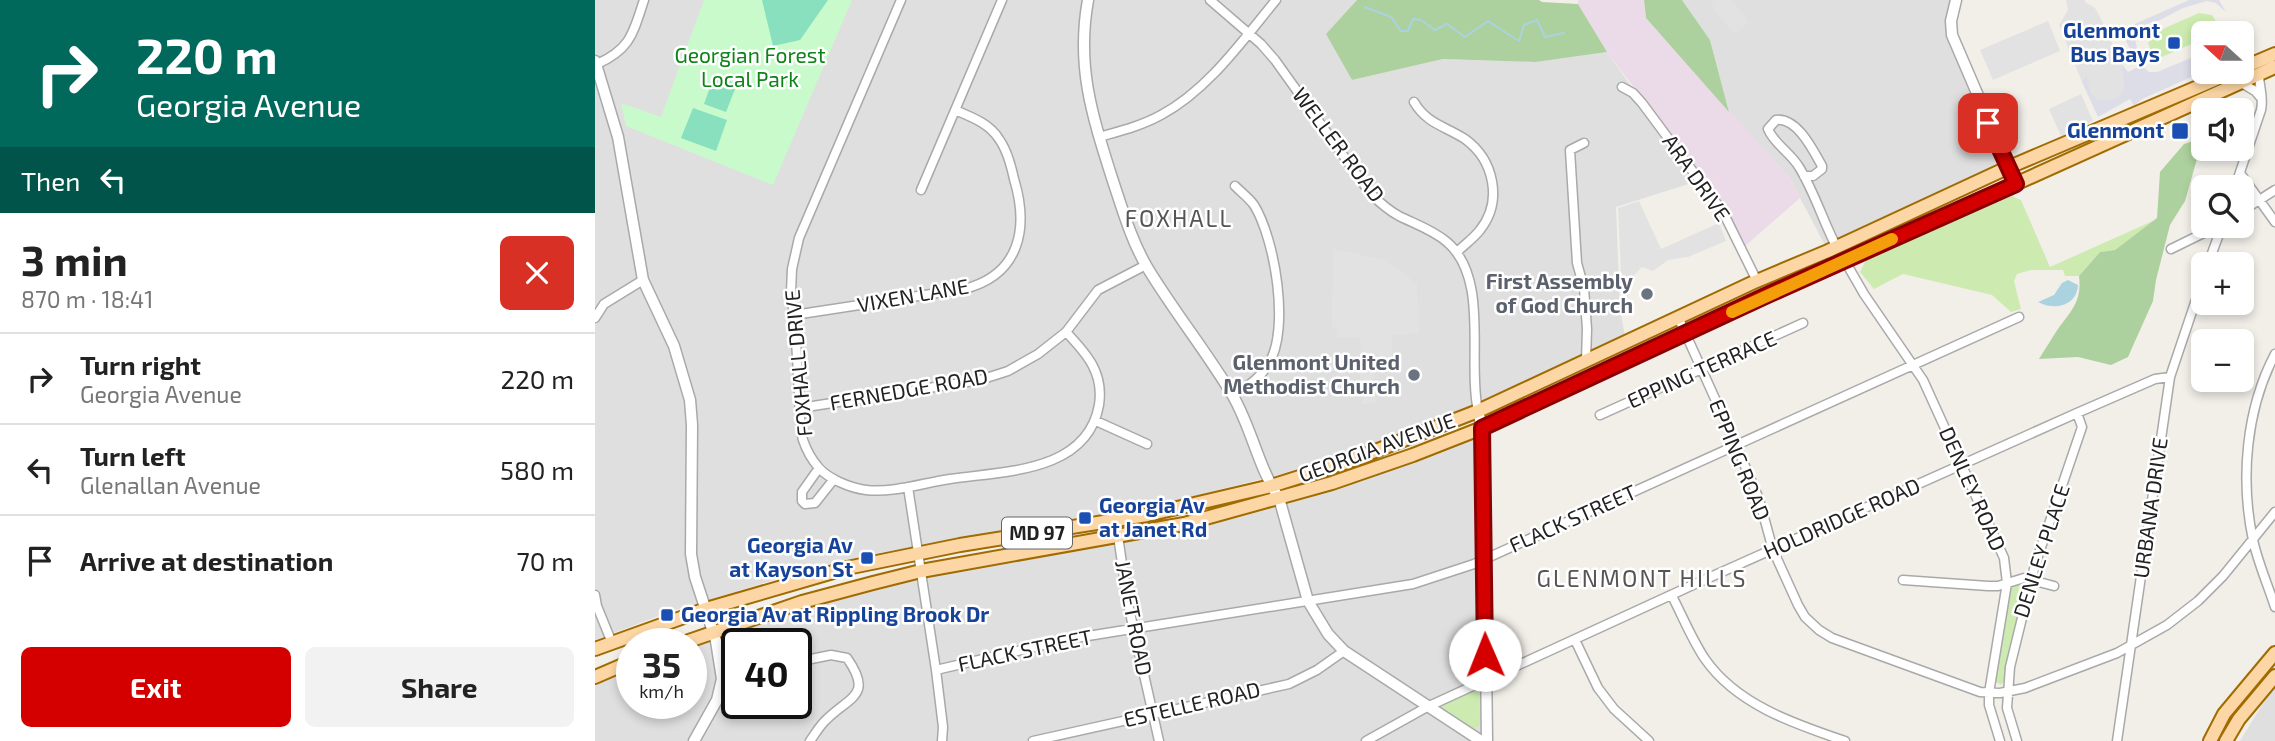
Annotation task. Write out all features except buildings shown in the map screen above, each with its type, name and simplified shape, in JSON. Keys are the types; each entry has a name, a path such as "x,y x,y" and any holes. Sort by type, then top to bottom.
{"main road":[{"path":"2254,63 2275,54"},
{"name":"GEORGIA AVENUE","path":"2254,75 2275,67"},
{"name":"GEORGIA AVENUE","path":"595,649 706,609 847,568 918,553 1147,515 1271,486 1347,462 1478,411 2007,167 2218,84"},
{"name":"GEORGIA AVENUE","path":"707,633 802,602 921,571 1184,524 1332,483 1482,428 2016,184 2222,84"},
{"path":"2210,741 2224,715 2275,653"},
{"path":"595,677 616,668"},
{"path":"2226,741 2239,719 2275,676"}],"street":[{"path":"644,0 632,37 616,55 596,62 618,137 643,280 674,346 690,400 691,554 721,668"},
{"name":"FOXHALL DRIVE","path":"901,0 799,238 792,269 791,292 804,441 819,468 834,479 865,490 908,487 1052,461 1073,449 1096,421"},
{"path":"921,190 1002,0"},
{"path":"1088,0 1083,24 1086,87 1123,214 1146,265 1233,396 1271,486 1279,498 1308,601 1328,634 1344,651 1481,741"},
{"name":"WELLER ROAD","path":"1210,0 1275,60 1370,193 1399,216 1434,233 1457,252 1467,268 1471,280 1474,395 1482,428 1487,741"},
{"path":"1099,137 1146,123 1181,103 1206,81 1276,0"},
{"path":"1956,0 1951,21 1952,35 2016,184"},
{"path":"2259,74 2263,100 2240,173 2275,222"},
{"path":"2246,84 2263,100"},
{"name":"ARA DRIVE","path":"1622,87 1633,93 1642,103 1724,212 1756,281"},
{"path":"1414,102 1426,118 1473,145 1492,176 1494,192 1489,215 1480,230 1457,252"},
{"name":"VIXEN LANE","path":"795,315 964,289 993,277 1003,267 1016,247 1022,216 1009,159 999,139 988,126 955,110"},
{"path":"1804,176 1813,176 1822,166 1800,133 1788,122 1776,120 1768,129 1797,163 1836,246"},
{"path":"1584,143 1570,150 1577,263 1584,288 1586,361"},
{"path":"1233,396 1253,382 1268,365 1276,348 1280,329 1279,295 1272,255 1253,203 1235,186"},
{"path":"2254,203 2275,190"},
{"path":"2171,249 2194,238"},
{"name":"DENLEY ROAD","path":"1845,261 1864,294 1913,364 2004,558 2007,583 1989,693 1989,705 2000,741"},
{"name":"FERNEDGE ROAD","path":"800,408 980,380 1008,371 1038,355 1066,332 1098,290 1146,265"},
{"path":"595,318 604,304 643,280"},
{"name":"URBANA DRIVE","path":"2117,741 2170,377 2191,315"},
{"name":"EPPING ROAD","path":"1678,317 1759,499 1773,550 1805,617 1819,630 1849,645 1963,687 1989,693 2025,688 2117,653 2167,625 2198,601 2223,576 2275,512"},
{"name":"FLACK STREET","path":"936,670 1069,639 1413,584 1484,559 2019,317"},
{"name":"EPPING TERRACE","path":"1600,415 1803,323"},
{"path":"1066,332 1090,357 1098,375 1101,393 1096,421 1147,444"},
{"path":"2275,354 2258,397 2250,430 2246,474 2253,540 2275,607"},
{"name":"HOLDRIDGE ROAD","path":"1366,741 1427,707 1486,679 2077,412 2155,379 2170,377"},
{"name":"DENLEY PLACE","path":"2007,691 2017,632 2031,579 2082,427 2077,412"},
{"path":"819,468 802,492 802,502 811,504 818,500 834,479"},
{"path":"908,487 936,670 943,727 942,741"},
{"name":"JANET ROAD","path":"1118,536 1134,629 1159,741"},
{"path":"1903,580 1988,586 2024,578 2054,586"},
{"path":"595,595 612,643"},
{"path":"1672,596 1694,642 1707,662 1741,694 1775,715 1845,741"},
{"path":"1575,640 1598,688 1614,709 1649,741"},
{"name":"ESTELLE ROAD","path":"1033,741 1289,684 1317,670 1344,651"},
{"path":"810,741 826,719 850,702 857,693 859,682 856,671 847,658 831,655 812,658"},
{"path":"694,741 717,700 721,683"},
{"path":"2007,691 2007,708 2017,741"}],"shaded area":[{"path":"595,0 1357,0 1327,34 1352,80 1443,59 1536,62 1607,52 1698,181 1616,207 1620,309 1625,336 1453,414 1374,444 1282,474 1166,503 884,552 793,574 672,611 627,628 616,628 616,632 595,640"},
{"path":"1578,0 1644,0 1646,18 1789,177 1800,198 1744,247 1722,204 1607,52"},
{"path":"1682,0 1956,0 1951,21 2007,168 1828,251 1789,177 1729,112 1710,40"},
{"path":"1715,0 1732,0 1749,22 1734,34 1710,4"},
{"path":"2066,0 2085,0 2095,8 2101,19 2121,63 2124,83 2123,91 2118,97 2098,100 2090,91 2085,75 2082,82 2059,25 2068,10"},
{"path":"2189,0 2219,0 2226,12 2216,3 2207,1 2147,24 2135,39 2143,67 2149,72 2157,72 2191,58 2191,77 2142,99 2134,106 2130,99 2098,117 2082,82 2086,73 2090,91 2098,100 2108,100 2118,97 2123,91 2121,63 2128,72 2138,67 2121,30"},
{"path":"2048,21 2060,51 1993,80 1980,50"},
{"path":"2081,94 2093,121 2061,136 2049,109"},
{"path":"1639,201 1661,249 1719,223 1726,241 1688,257 1668,260 1653,271 1642,267 1635,274 1628,297 1622,294 1618,208"},
{"path":"1333,249 1385,260 1417,284 1419,333 1392,335 1392,359 1379,360 1379,354 1373,355 1376,403 1362,404 1360,337 1336,337 1337,327 1332,327"},
{"path":"1482,428 1487,741 595,741 595,677 616,668 616,719 707,719 707,639 721,634 721,719 812,719 812,628 739,628 873,583 1118,536 1279,498"},
{"path":"2275,688 2275,741 2240,741 2268,695"}],"green space":[{"name":"Georgian Forest Local Park","path":"704,0 852,0 773,185 626,126 621,103 661,117"},
{"path":"762,0 828,0 800,40 773,46"},
{"path":"1357,0 1539,0 1578,4 1607,52 1536,62 1443,59 1352,80 1326,34"},
{"path":"1644,0 1682,0 1710,40 1729,112 1646,18"},
{"path":"2199,13 2212,15 2216,21 2191,21 2191,44 2162,57 2152,53 2148,43 2156,32"},
{"path":"714,76 737,84 726,112 704,104"},
{"path":"693,108 727,120 716,151 681,138"},
{"path":"2191,142 2191,161 2196,161 2185,201 2170,225 2153,301 2128,357 2111,365 2078,357 2039,359 2075,303 2079,291 2079,276 2100,252 2115,250 2157,218 2160,172 2184,144"},
{"path":"2012,196 2021,200 2050,267 2155,220 2115,250 2100,252 2079,276 2065,276 2063,270 2031,270 2017,274 2014,281 2021,309 2011,312 1992,295 1903,274 1874,289 1860,272 1866,260"},
{"path":"2015,583 2024,588 2023,596 2001,685 1994,681 2010,587"},
{"path":"1474,689 1479,692 1480,725 1473,730 1442,708 1443,703"}],"water":[{"path":"2068,280 2078,285 2074,298 2069,302 2051,306 2038,302 2054,295 2062,283"}],"waterway":[{"path":"1365,7 1391,17 1401,31 1408,31 1413,19 1421,20 1435,30 1447,24 1465,37 1488,21 1519,41 1524,25 1537,20 1545,37 1564,33"}],"slow traffic":[{"path":"1732,312 1892,239"}],"place":[{"name":"Glenmont Bus Bays","path":"2174,43"},
{"name":"Glenmont","path":"2180,131"},
{"name":"First Assembly of God Church","path":"1647,294"},
{"name":"Glenmont United Methodist Church","path":"1414,375"},
{"name":"Georgia Av at Janet Rd","path":"1085,518"},
{"name":"Georgia Av at Kayson St","path":"867,558"},
{"name":"Georgia Av at Rippling Brook Dr","path":"667,615"}],"district":[{"name":"FOXHALL","path":"1179,219"},
{"name":"GLENMONT HILLS","path":"1642,579"}],"route":[{"path":"1485,655 1482,428 1763,297 2016,184 1988,123"}]}
